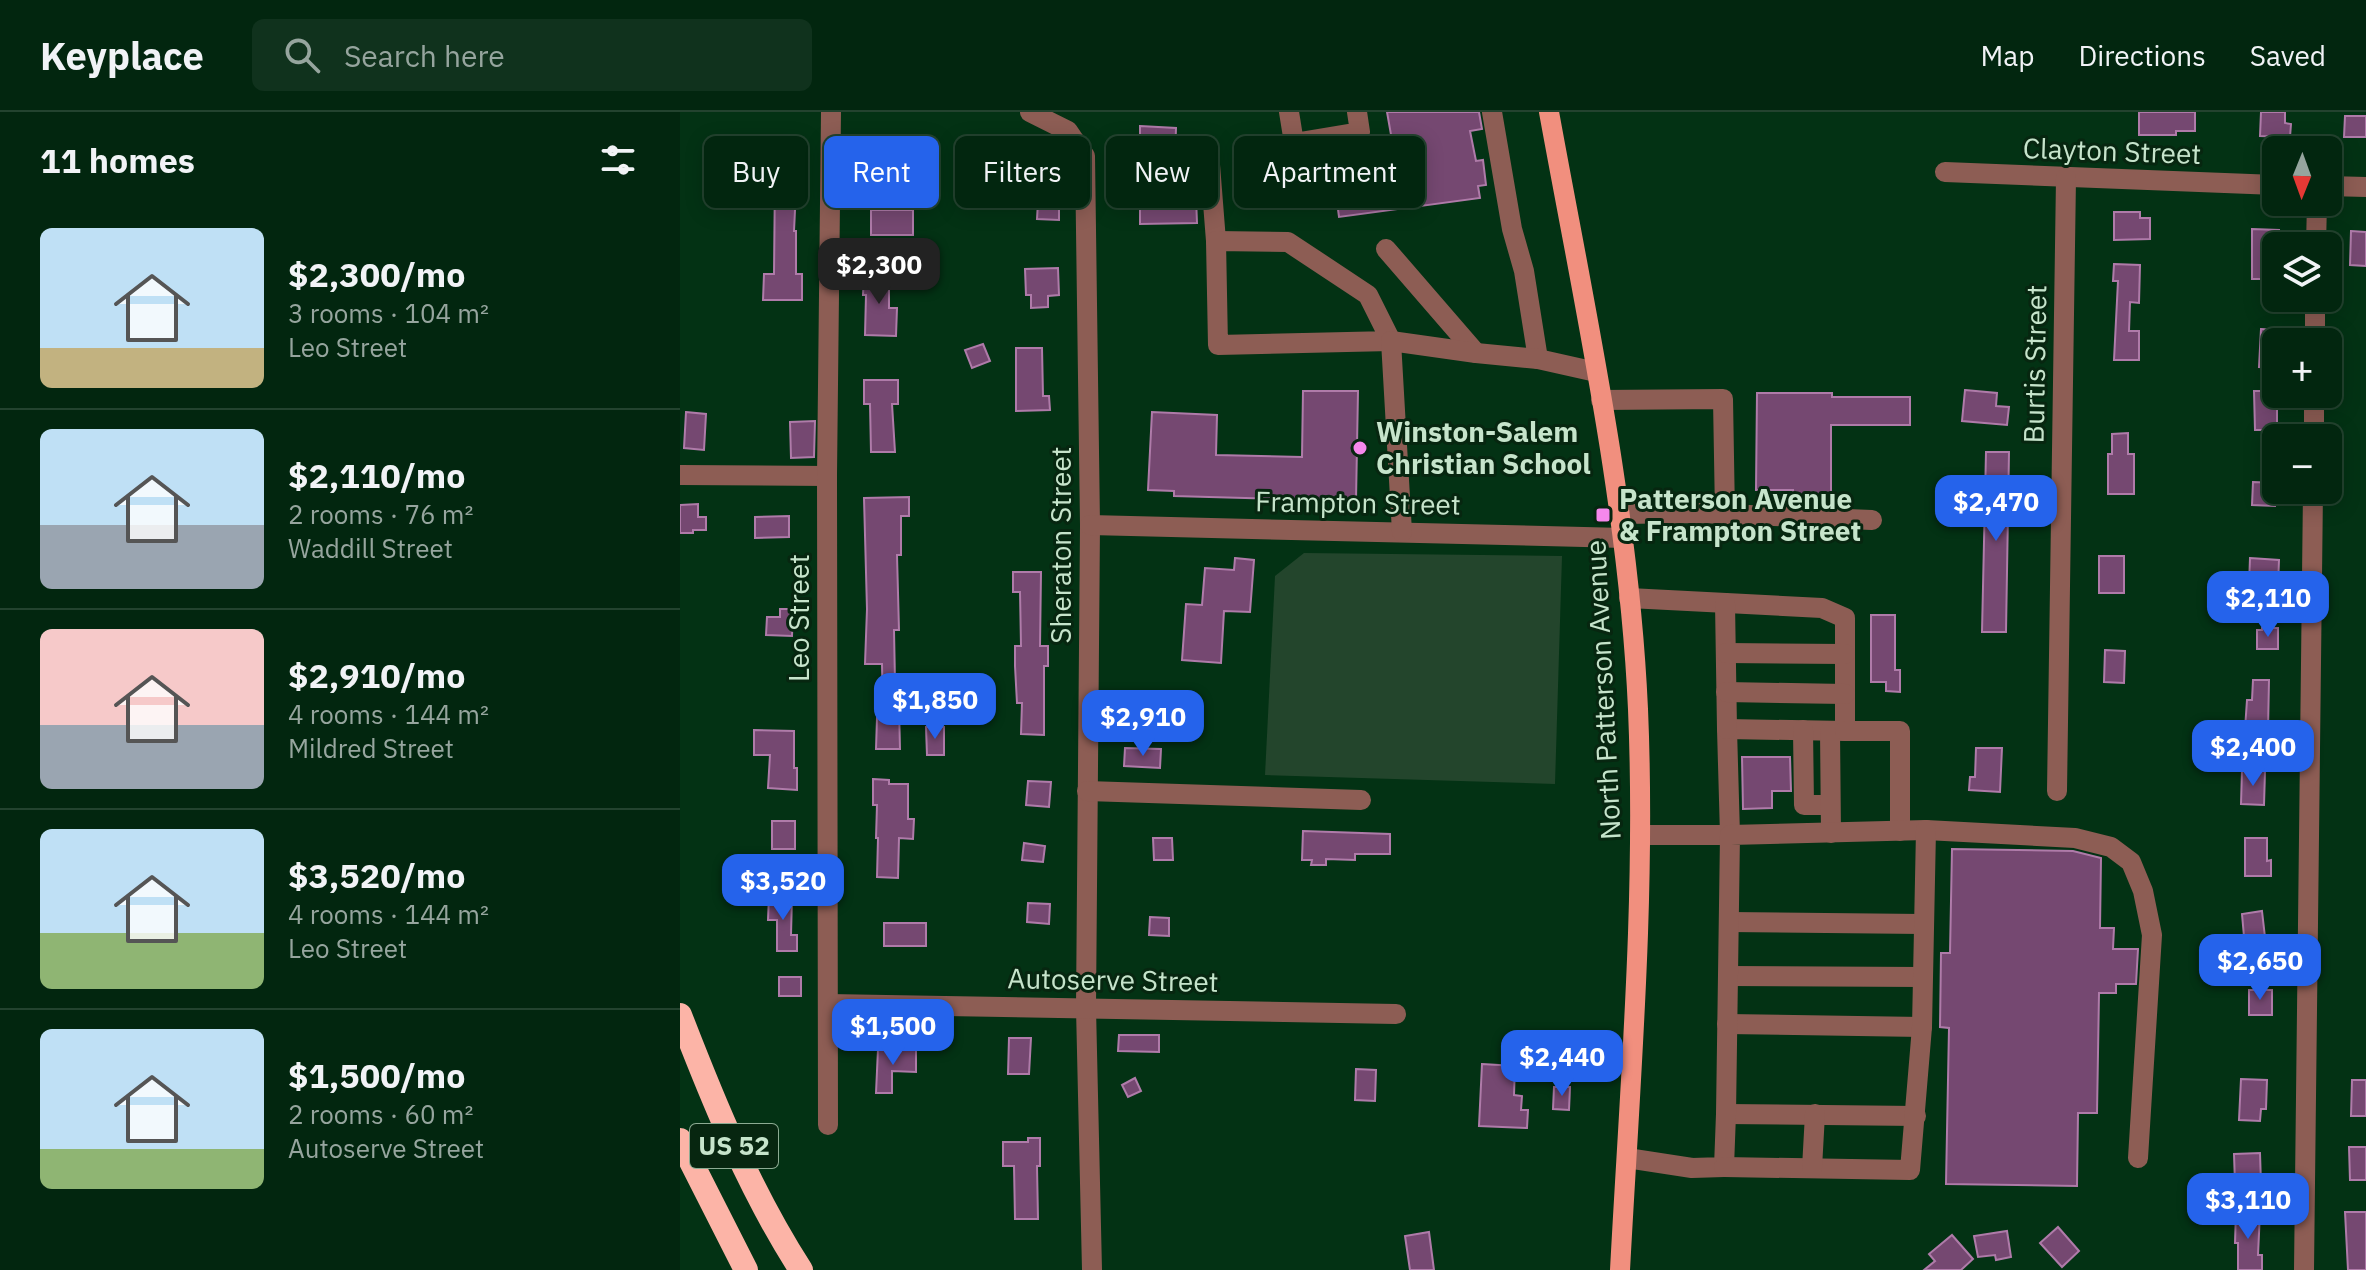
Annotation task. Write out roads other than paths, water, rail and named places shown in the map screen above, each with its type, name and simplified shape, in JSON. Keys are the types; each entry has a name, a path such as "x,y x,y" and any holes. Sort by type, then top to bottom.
{"highway":[{"name":"US 52","path":"680,1015 715,1106 781,1239 801,1270"},
{"name":"US 52","path":"680,1140 746,1270"}],"main road":[{"name":"North Patterson Avenue","path":"1549,112 1624,538 1638,708 1641,897 1620,1270"}],"street":[{"name":"Leo Street","path":"828,1125 827,476 831,112"},
{"name":"Sheraton Street","path":"1030,112 1068,131 1085,156 1090,525 1086,1008 1092,1270"},
{"path":"1289,112 1294,143 1360,132 1357,112"},
{"path":"1492,112 1538,359"},
{"name":"Clayton Street","path":"1945,172 2262,185"},
{"name":"Burtis Street","path":"2057,791 2066,178"},
{"path":"2342,186 2366,187"},
{"path":"1213,208 1218,345 1391,341 1538,359 1596,372"},
{"path":"1216,241 1288,242 1368,295 1391,341 1402,532"},
{"path":"1386,249 1476,353"},
{"path":"1601,400 1723,399 1725,514"},
{"path":"680,475 827,476"},
{"path":"2304,1270 2313,504"},
{"path":"1620,514 1725,514 1872,520"},
{"name":"Frampton Street","path":"1090,525 1624,538"},
{"path":"1629,598 1822,608 1845,618 1845,694 1837,731 1830,805 1831,833"},
{"path":"1724,1167 1730,835 1725,603"},
{"path":"1726,653 1845,654"},
{"path":"1726,692 1845,694"},
{"path":"1727,729 1900,731 1900,831"},
{"path":"1803,730 1804,805 1830,805"},
{"path":"1087,791 1361,800"},
{"path":"1640,835 1926,830 2075,838 2111,847 2131,862 2143,891 2152,935 2138,1158"},
{"path":"1627,1158 1692,1168 1910,1170 1922,1027 1926,830"},
{"path":"1729,922 1922,924"},
{"path":"1728,976 1922,977"},
{"name":"Autoserve Street","path":"828,1004 1396,1014"},
{"path":"1727,1024 1922,1027"},
{"path":"1726,1114 1916,1116"},
{"path":"1812,1168 1815,1114"}],"place":[{"name":"Winston-Salem Christian School","path":"1360,448"},
{"name":"Patterson Avenue & Frampton Street","path":"1603,515"}]}
